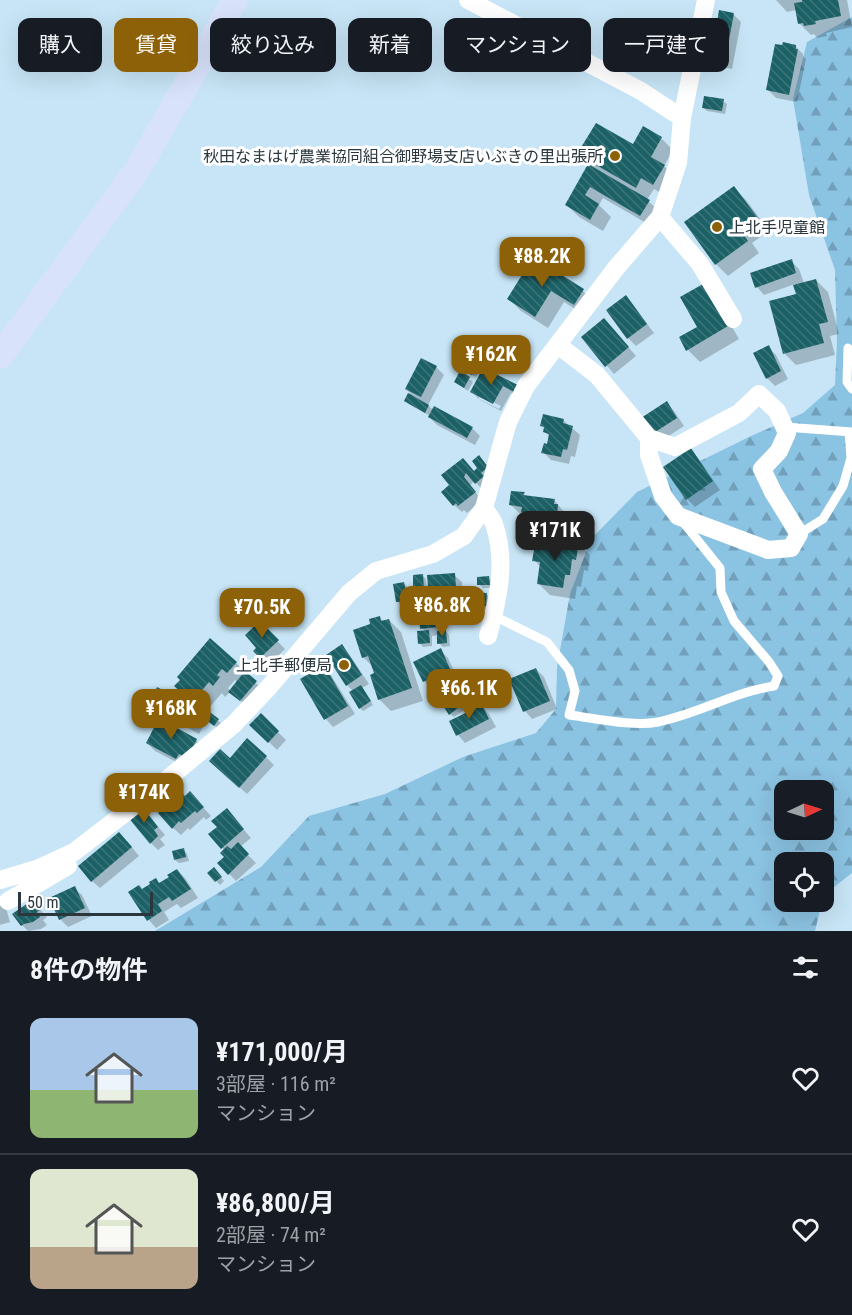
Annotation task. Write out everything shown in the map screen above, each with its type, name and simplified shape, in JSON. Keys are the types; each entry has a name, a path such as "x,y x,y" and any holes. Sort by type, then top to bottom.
{"street":[{"path":"0,356 137,170 235,0"},
{"path":"468,0 641,91 682,118"},
{"path":"0,880 37,868 74,852 233,726 349,593 376,572 433,554 464,536 484,508 508,422 526,386 616,267 660,217 678,163 682,118 706,0"},
{"path":"660,217 700,264 733,319"},
{"path":"558,345 597,375 649,438 675,447 740,413 759,394 777,411 787,433 779,451 762,469 772,492 799,534 791,548 768,550 678,516 663,496 649,456 649,438"},
{"path":"484,508 494,522 500,548 501,573 494,616 488,636"},
{"path":"8,901 71,864 69,854"}],"lane":[{"path":"848,348 847,382 852,389"},
{"path":"785,427 850,432 851,458 843,486 823,519 799,534"},
{"path":"494,616 547,642 569,670 575,691 569,715 640,724 656,723 755,689 774,686 778,676 734,621 721,592 720,568 678,516"}],"green space":[{"path":"852,17 852,873 834,887 834,852 774,852 774,912 820,912 815,931 155,931 261,867 309,816 385,794 463,757 536,733 556,709 557,667 570,594 591,539 637,492 803,413 835,385 837,341 835,270 809,195 793,99 807,42"}],"building":[{"path":"802,0 838,0 841,16 815,21 816,24 804,26 803,23 798,24 794,3 802,2"},
{"path":"719,10 734,13 729,40 729,18 718,18"},
{"path":"783,42 796,45 798,49 789,95 766,90 775,44 782,45"},
{"path":"704,96 724,99 722,111 702,108"},
{"name":"秋田なまはげ農業協同組合御野場支店いぶきの里出張所","path":"596,123 633,144 643,126 662,137 651,157 665,165 653,185 641,178 636,188 577,154"},
{"path":"588,164 650,200 640,216 590,187 585,195 599,204 590,220 565,205"},
{"name":"上北手児童館","path":"734,186 758,218 741,231 748,241 715,265 684,222"},
{"path":"533,257 584,289 574,305 551,291 535,317 507,299"},
{"path":"792,259 796,273 755,288 750,273"},
{"path":"816,279 828,322 819,324 824,343 783,354 769,301 796,294 793,285"},
{"path":"703,284 728,326 686,351 679,337 697,327 680,297"},
{"path":"626,295 647,324 627,339 606,310"},
{"path":"604,318 629,347 605,367 581,337"},
{"path":"769,345 781,371 766,379 753,353"},
{"path":"458,351 479,363 472,375 454,365 457,360 454,358"},
{"path":"421,358 437,366 421,397 405,389"},
{"path":"483,368 518,385 514,392 503,386 493,404 470,392"},
{"path":"460,371 470,377 464,388 454,382"},
{"path":"408,393 429,405 425,413 404,401"},
{"path":"667,401 677,418 652,434 641,418"},
{"path":"434,406 473,427 467,438 428,417"},
{"path":"543,414 564,419 563,423 573,426 567,450 563,449 561,457 541,453 544,443 547,444 549,434 543,432 544,427 540,426"},
{"path":"691,448 713,481 686,500 663,467"},
{"path":"479,455 488,467 481,473 484,476 475,484 466,473 464,477 476,492 458,506 456,503 453,506 441,492 449,485 441,475 463,458 474,471 477,468 472,461"},
{"path":"511,491 555,499 554,504 558,504 557,516 521,512 522,507 509,505"},
{"path":"562,539 579,542 576,560 572,559 570,575 565,575 563,588 537,584 540,562 532,561 534,550 538,550 539,541 561,544"},
{"path":"455,573 458,615 438,617 438,627 420,629 419,614 430,613 427,575"},
{"path":"423,574 424,589 413,590 413,575"},
{"path":"489,576 490,585 477,585 477,577"},
{"path":"404,582 408,601 396,602 393,584"},
{"path":"470,592 487,593 486,606 469,605"},
{"path":"380,616 381,621 389,619 412,688 378,700 370,675 374,673 368,656 362,658 353,630 370,624 369,619"},
{"path":"260,621 279,640 260,658 253,651 256,648 245,635"},
{"path":"429,630 430,643 418,644 417,631"},
{"path":"446,630 447,643 437,644 437,631"},
{"path":"210,638 237,662 227,673 222,669 217,675 220,677 213,686 209,682 192,702 174,686 180,680 177,677"},
{"path":"342,644 362,675 346,686 326,655"},
{"path":"441,648 450,669 423,682 413,662"},
{"path":"324,665 348,706 324,720 300,679"},
{"path":"536,668 550,701 523,712 509,679"},
{"path":"245,671 257,681 240,701 228,692"},
{"path":"361,685 371,701 359,709 349,692"},
{"path":"157,687 172,695 170,698 198,713 191,727 149,704"},
{"path":"456,694 463,704 449,715 442,704"},
{"path":"482,705 489,719 456,736 449,721"},
{"path":"207,710 219,719 214,726 202,717"},
{"path":"261,713 279,731 268,743 249,725"},
{"path":"159,718 197,739 187,758 179,754 176,759 146,743"},
{"path":"247,738 267,756 239,788 209,761 220,749 230,758"},
{"path":"179,790 185,796 190,791 204,807 197,813 195,811 181,823 179,821 172,829 158,813"},
{"path":"142,806 158,827 154,830 158,836 150,844 128,817"},
{"path":"227,808 244,829 221,849 208,834 217,827 211,821"},
{"path":"119,832 132,847 91,882 78,866"},
{"path":"238,842 249,854 228,875 217,863 224,857 220,853 227,846 231,849"},
{"path":"184,848 186,857 174,860 172,851"},
{"path":"214,867 222,877 215,882 207,873"},
{"path":"177,869 191,889 172,901 169,897 158,904 162,911 147,921 128,892 139,885 142,889 156,878 159,883"},
{"path":"75,886 85,908 59,920 49,898"},
{"path":"35,902 41,909 37,912 40,917 21,926 12,914 28,903 30,905"}],"place":[{"name":"秋田なまはげ農業協同組合御野場支店いぶきの里出張所","path":"615,156"},
{"name":"上北手児童館","path":"717,227"},
{"name":"上北手郵便局","path":"344,665"}]}
